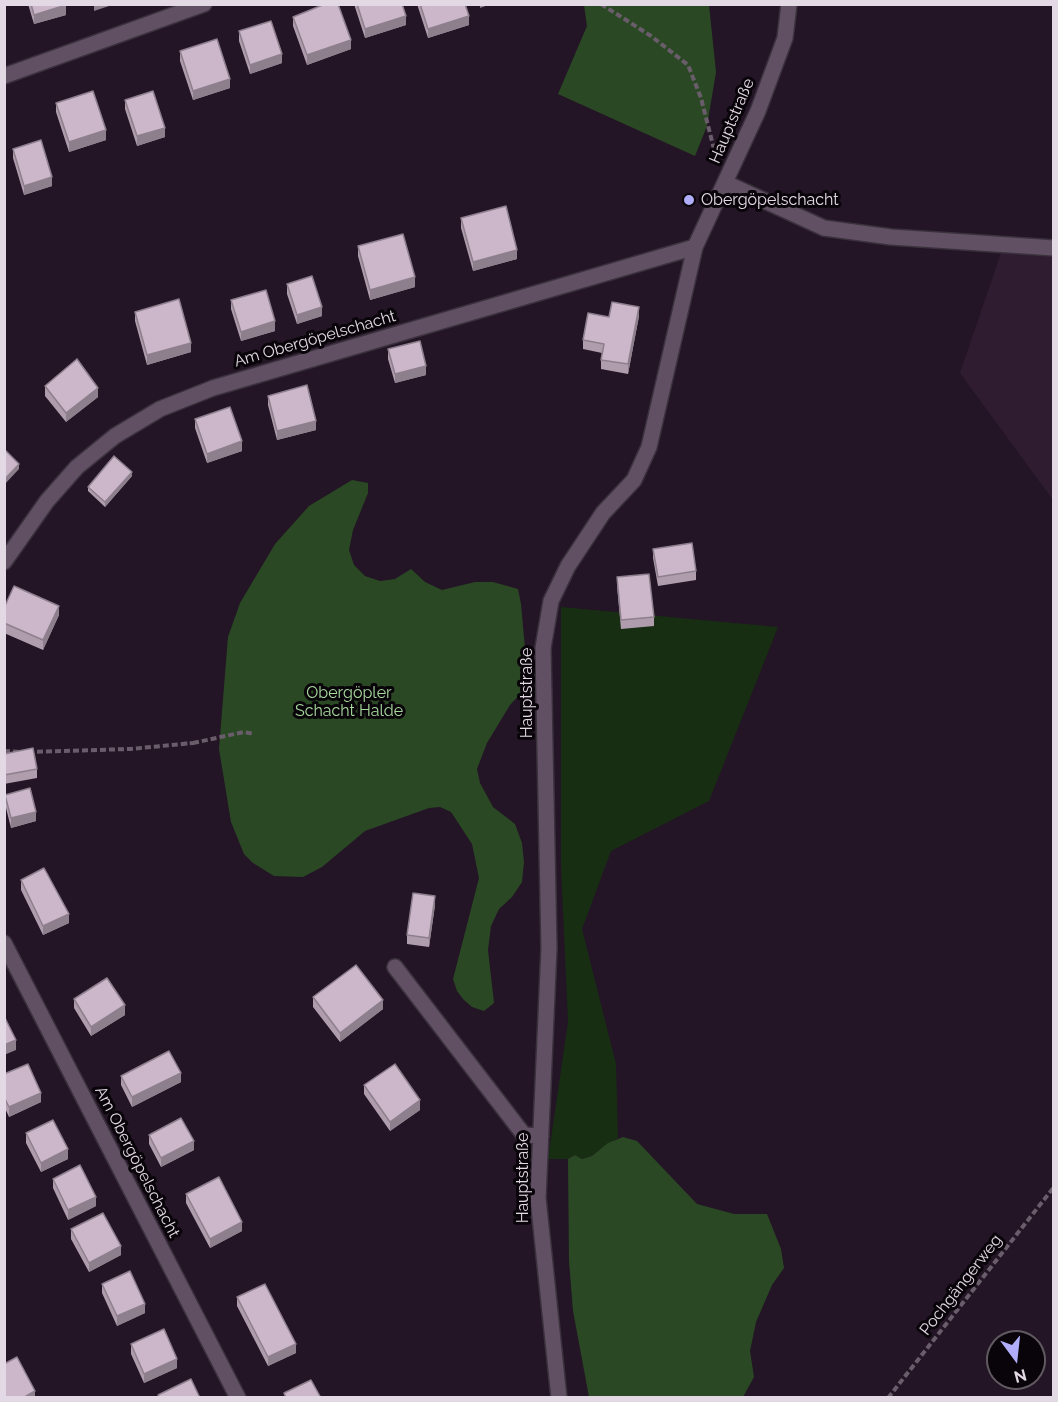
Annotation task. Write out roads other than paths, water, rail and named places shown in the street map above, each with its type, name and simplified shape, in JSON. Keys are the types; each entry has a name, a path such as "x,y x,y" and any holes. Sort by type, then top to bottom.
{"street":[{"path":"4,76 204,4"},
{"name":"Hauptstraße","path":"559,1398 538,1198 549,948 543,660 545,636 551,601 568,566 603,513 634,480 649,447 695,247 758,111 785,38 789,4"},
{"path":"726,183 824,228 891,237 1053,248"},
{"name":"Am Obergöpelschacht","path":"4,562 46,501 77,467 115,436 160,409 213,388 695,247"},
{"name":"Am Obergöpelschacht","path":"4,943 238,1398"},
{"path":"395,967 524,1135 541,1136"}],"place":[{"name":"Obergöpelschacht","path":"689,200"}],"park label":[{"name":"Obergöpler Schacht Halde","path":"349,702"}]}
